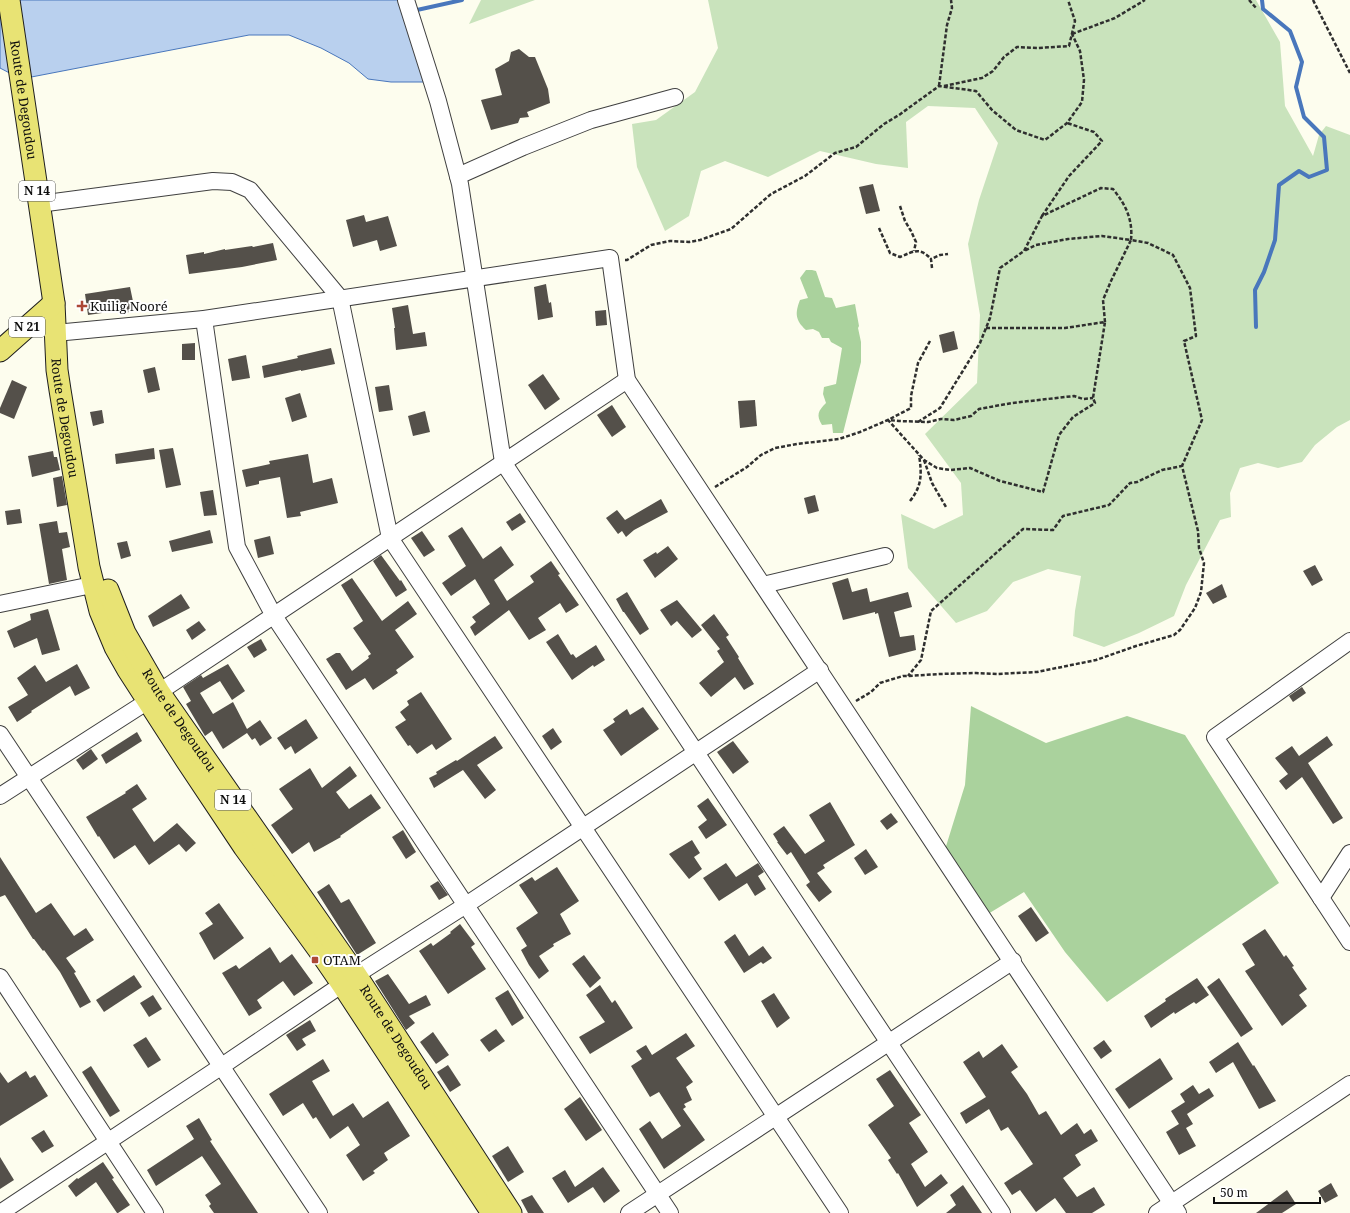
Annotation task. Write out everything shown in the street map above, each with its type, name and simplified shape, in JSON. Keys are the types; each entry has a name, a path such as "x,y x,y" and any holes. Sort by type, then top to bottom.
{"main road":[{"name":"Route de Degoudou","path":"9,0 54,303 57,370 92,585 100,611 115,647 154,696"},
{"name":"N 21","path":"0,351 54,303"},
{"name":"Route de Degoudou","path":"55,338 69,391 109,596 154,696 186,760 240,840 349,980 511,1213"},
{"name":"Route de Degoudou","path":"349,980 492,1213"}],"street":[{"path":"406,0 438,101 458,176 504,462 1002,1213"},
{"path":"458,176 523,147 591,120 675,97"},
{"path":"39,204 213,181 232,182 250,190 340,298 390,538 840,1213"},
{"path":"55,338 204,319 610,258 627,380 1013,961 1175,1208"},
{"path":"204,319 237,547 274,616 670,1213"},
{"path":"0,796 154,696 627,380"},
{"path":"763,586 885,556"},
{"path":"0,604 92,585"},
{"path":"1350,641 1215,737 1350,942"},
{"path":"0,1213 349,980 466,905 820,670"},
{"path":"0,734 319,1213"},
{"path":"1321,898 1350,853"},
{"path":"629,1213 1013,961"},
{"path":"0,977 155,1213"},
{"path":"1157,1213 1175,1208 1350,1084"}],"path":[{"path":"939,86 947,25 952,8 951,0"},
{"path":"610,258 627,260 651,245 670,241 689,242 700,240 731,229 771,194 805,176 835,153 856,147 884,124 939,86 982,78 993,71 1004,57 1017,47 1038,48 1069,46 1075,21 1068,0"},
{"path":"1072,34 1115,18 1145,0"},
{"path":"1249,0 1257,9"},
{"path":"1313,0 1350,73"},
{"path":"939,86 976,91 992,110 1016,130 1045,140 1067,123 1082,102 1084,80 1080,51 1072,34"},
{"path":"1024,251 1042,216 1069,176 1102,141 1094,132 1067,123"},
{"path":"888,420 924,460 937,468 950,470 970,468 1000,481 1043,492 1059,435 1073,417 1094,403 1093,398 1105,322 1103,300 1131,240 1132,234 1130,216 1123,202 1113,189 1101,188 1042,216"},
{"path":"900,206 904,221 916,242 914,251"},
{"path":"879,228 890,253 900,257 914,251 924,252 931,259 932,268"},
{"path":"842,705 858,700 871,692 880,683 903,676 952,673 997,674 1037,672 1096,660 1174,635 1180,630 1195,608 1201,592 1204,563 1199,548 1198,531 1182,466 1202,420 1184,341 1196,336 1190,288 1173,255 1148,243 1102,236 1036,245 1024,251 1000,268 990,318 980,343 940,408 918,422"},
{"path":"931,259 940,255 948,254"},
{"path":"986,328 1065,328 1105,322"},
{"path":"703,494 747,467 761,455 775,448 838,439 888,420 911,408 910,396 918,363 930,341"},
{"path":"888,420 899,422 928,422 941,419 954,420 971,416 979,409 1012,402 1074,396 1083,399 1093,398"},
{"path":"910,501 920,483 921,468 919,455"},
{"path":"924,460 932,483 946,507"},
{"path":"908,676 921,660 931,611 1023,529 1054,530 1063,516 1109,505 1130,483 1137,482 1162,470 1182,466"}],"green space":[{"path":"481,0 535,0 469,24"},
{"path":"708,0 1256,0 1280,42 1285,106 1313,156 1319,135 1326,126 1350,135 1350,420 1337,427 1315,445 1302,462 1278,468 1258,463 1240,468 1230,493 1231,517 1220,520 1186,585 1174,616 1139,633 1104,647 1073,636 1075,611 1081,576 1048,569 1013,582 987,611 956,623 908,568 901,514 934,529 963,515 961,483 925,434 977,383 980,315 968,244 979,200 998,143 975,108 928,106 906,122 908,168 876,164 820,151 768,177 725,161 701,171 689,216 665,231 637,167 632,124 656,120 695,92 718,48"},
{"path":"806,270 816,271 825,297 832,298 836,308 855,304 861,342 861,362 843,433 833,433 832,424 822,425 819,418 821,408 826,403 823,394 824,387 836,384 842,348 831,342 829,338 822,338 819,332 813,329 806,330 798,320 797,309 800,300 808,298 800,278"},
{"path":"971,706 1046,743 1127,716 1185,735 1279,883 1107,1002 1065,952 1024,892 983,917 943,856 965,785"}],"water":[{"path":"0,0 406,0 432,82 391,82 368,79 349,63 321,48 289,35 249,35 21,79 0,68"}],"building":[{"path":"519,49 529,57 535,57 548,89 550,103 527,112 529,117 520,118 518,123 491,130 481,100 502,95 495,69 509,61 511,52"},
{"path":"873,184 880,211 866,214 859,187"},
{"path":"364,215 366,222 388,216 397,246 380,251 377,240 353,247 346,220"},
{"path":"273,243 277,260 242,267 189,274 186,255 204,252 204,254 225,249 253,247"},
{"path":"546,284 553,317 538,320 534,287"},
{"path":"130,287 135,311 124,313 123,310 88,315 85,294"},
{"path":"408,305 413,334 425,332 427,346 396,350 392,308"},
{"path":"606,310 607,325 596,326 595,311"},
{"path":"954,331 958,349 943,353 939,335"},
{"path":"195,343 195,360 182,360 182,344"},
{"path":"331,348 335,364 264,378 262,366 298,358 297,356"},
{"path":"246,355 250,378 232,381 228,359"},
{"path":"155,367 160,390 148,393 143,370"},
{"path":"543,374 560,399 545,410 528,385"},
{"path":"12,380 27,387 14,419 0,413 0,408"},
{"path":"389,385 393,410 379,412 375,387"},
{"path":"300,393 307,417 292,422 285,398"},
{"path":"755,400 757,426 740,428 738,401"},
{"path":"612,405 626,427 612,437 597,415"},
{"path":"102,410 104,423 93,426 90,412"},
{"path":"425,411 430,432 413,436 408,416"},
{"path":"154,448 155,459 116,464 115,454"},
{"path":"173,448 181,485 166,488 159,450"},
{"path":"53,451 54,457 57,457 60,470 32,477 28,456"},
{"path":"308,454 313,483 332,478 338,503 300,512 301,516 287,518 280,477 259,481 259,484 246,487 242,470 270,464 269,461"},
{"path":"62,476 67,505 57,507 53,478"},
{"path":"213,490 217,515 204,516 200,492"},
{"path":"815,495 819,511 808,514 804,498"},
{"path":"661,499 668,512 634,530 626,537 622,531 618,534 606,518 617,510 625,520"},
{"path":"20,509 22,523 7,525 5,511"},
{"path":"520,513 526,522 512,531 506,522"},
{"path":"57,521 59,533 67,532 70,547 62,549 67,580 49,584 39,524"},
{"path":"462,527 483,559 501,546 514,565 494,580 507,601 534,582 530,576 551,561 560,574 558,575 579,605 566,613 560,603 538,618 546,630 529,640 509,610 475,636 470,627 476,622 472,617 490,604 475,579 451,596 442,583 466,566 448,536"},
{"path":"210,530 213,543 172,552 169,541"},
{"path":"422,531 435,550 424,557 411,538"},
{"path":"270,536 274,554 258,558 254,540"},
{"path":"127,541 131,556 121,559 117,543"},
{"path":"668,546 678,559 655,578 643,560 656,552 657,554"},
{"path":"381,555 407,590 396,597 373,561"},
{"path":"1315,565 1323,580 1312,586 1303,571"},
{"path":"352,578 382,621 408,601 417,614 395,630 414,657 396,670 398,673 373,690 365,678 346,690 326,659 336,653 340,653 352,671 369,658 368,656 371,654 353,628 363,621 341,585"},
{"path":"848,578 852,592 867,588 870,602 908,592 912,607 894,612 900,637 914,635 916,650 889,657 878,613 875,614 875,612 843,620 832,583"},
{"path":"1222,584 1227,597 1213,604 1206,593"},
{"path":"627,592 649,629 640,635 623,612 616,599"},
{"path":"181,594 190,608 153,627 148,616"},
{"path":"677,600 702,630 692,638 677,621 671,626 660,610"},
{"path":"48,609 60,650 42,655 37,638 14,648 7,631 31,620 30,614"},
{"path":"714,614 729,635 726,637 754,684 744,690 735,677 711,697 699,683 724,662 717,651 720,649 701,625"},
{"path":"199,621 206,630 192,640 186,630"},
{"path":"558,634 571,655 573,654 576,658 596,645 605,660 594,667 593,665 572,680 546,642"},
{"path":"261,639 267,650 254,658 247,647"},
{"path":"77,664 90,688 75,696 70,686 31,711 32,712 17,722 8,707 28,695 17,678 35,665 46,682"},
{"path":"228,664 245,691 232,700 220,681 200,693 213,714 233,702 247,729 260,720 272,738 260,746 255,738 252,740 247,733 223,749 212,731 205,736 186,704 191,701 183,687 201,675 203,678"},
{"path":"1302,687 1306,693 1293,702 1289,696"},
{"path":"421,692 452,739 436,750 432,744 417,754 410,745 408,746 395,727 406,720 400,712 409,705 407,701"},
{"path":"643,707 659,729 621,756 603,730 615,722 613,719 627,709 630,715"},
{"path":"306,719 318,738 295,754 291,746 285,750 277,738"},
{"path":"553,728 562,742 551,750 542,736"},
{"path":"137,732 142,741 106,764 101,755"},
{"path":"495,736 503,748 477,765 496,790 485,799 463,770 434,788 429,778 437,774 436,772 456,760 457,761"},
{"path":"1327,736 1333,745 1308,763 1343,818 1333,824 1302,777 1286,790 1279,781 1288,774 1275,758 1292,746 1299,756"},
{"path":"733,741 749,762 733,774 717,752"},
{"path":"91,749 98,759 83,770 76,760"},
{"path":"350,766 357,776 336,792 349,809 371,794 381,808 340,836 341,837 314,852 309,842 292,854 271,825 293,809 279,789 310,768 322,788"},
{"path":"137,784 147,799 132,809 154,842 177,823 196,843 186,852 179,844 149,865 135,845 114,859 99,836 98,837 86,817 126,793 125,792"},
{"path":"708,798 727,825 706,839 698,827 707,820 697,806"},
{"path":"830,802 855,845 823,865 825,868 817,873 832,892 819,902 806,885 810,882 791,852 787,855 773,834 784,826 805,854 825,841 809,815"},
{"path":"891,813 898,822 887,830 880,821"},
{"path":"403,830 416,852 406,859 392,837"},
{"path":"692,840 700,853 694,857 702,869 689,879 669,854"},
{"path":"866,849 878,867 865,875 854,858"},
{"path":"0,857 36,913 51,903 74,936 86,928 94,940 66,958 76,972 74,973 91,1002 80,1008 60,972 44,950 43,951 33,939 5,895 0,897"},
{"path":"726,863 736,877 758,863 764,872 758,876 766,889 755,896 747,883 719,901 703,878"},
{"path":"557,867 579,901 560,914 571,934 553,944 554,946 539,956 549,971 539,979 521,950 527,946 516,928 538,913 519,885 532,877 535,881"},
{"path":"438,881 448,895 439,900 430,886"},
{"path":"329,884 341,903 349,899 376,943 357,955 317,892"},
{"path":"219,903 244,938 214,960 199,933 213,924 205,913"},
{"path":"1031,907 1049,933 1036,942 1018,916"},
{"path":"460,924 475,944 471,947 486,969 448,994 419,951 431,943 433,946 451,933 450,932"},
{"path":"1265,929 1284,957 1286,955 1294,966 1292,967 1307,989 1299,995 1307,1006 1282,1026 1245,971 1255,965 1242,944"},
{"path":"735,934 749,956 763,946 772,958 763,964 761,962 744,973 724,942"},
{"path":"270,947 280,963 292,954 313,983 294,996 283,981 257,1000 262,1008 249,1016 222,973 236,965 239,969"},
{"path":"584,955 601,978 590,988 572,964"},
{"path":"388,974 409,1004 426,995 431,1005 409,1016 415,1023 406,1030 375,981"},
{"path":"134,975 142,987 104,1012 96,1000"},
{"path":"1197,978 1209,995 1196,1004 1194,1002 1175,1014 1174,1012 1151,1028 1144,1016 1166,1001 1165,999"},
{"path":"1219,978 1253,1029 1241,1037 1207,987"},
{"path":"600,985 612,1003 615,1000 633,1028 590,1054 579,1037 605,1022 586,995"},
{"path":"508,990 524,1018 512,1026 495,998"},
{"path":"774,993 790,1018 777,1028 761,1001"},
{"path":"153,995 162,1009 149,1017 140,1003"},
{"path":"310,1020 316,1031 302,1039 306,1045 297,1051 286,1035"},
{"path":"496,1029 505,1041 489,1052 480,1040"},
{"path":"433,1032 449,1055 436,1064 420,1042"},
{"path":"686,1033 695,1046 676,1058 693,1082 686,1087 692,1100 684,1104 686,1107 683,1109 705,1140 664,1169 639,1129 650,1121 662,1139 681,1126 659,1092 650,1097 631,1066 642,1059 636,1051 646,1045 652,1055"},
{"path":"146,1037 161,1060 148,1068 133,1045"},
{"path":"1104,1040 1112,1051 1101,1059 1093,1048"},
{"path":"1238,1042 1276,1101 1259,1109 1233,1062 1216,1073 1209,1062"},
{"path":"1002,1044 1018,1067 1011,1072 1027,1094 1039,1115 1046,1111 1061,1135 1077,1123 1084,1134 1091,1129 1098,1141 1075,1155 1081,1165 1063,1178 1077,1197 1094,1187 1105,1205 1092,1213 1066,1213 1055,1198 1036,1212 1020,1190 1012,1195 1004,1183 1033,1164 1008,1127 1001,1131 989,1109 966,1124 960,1113 986,1097 963,1062 979,1051 983,1058"},
{"path":"1160,1058 1173,1079 1129,1109 1115,1089"},
{"path":"323,1059 330,1071 312,1081 333,1116 353,1103 363,1118 388,1101 410,1136 384,1153 388,1160 373,1171 375,1173 363,1181 346,1155 360,1145 348,1126 330,1139 316,1117 313,1119 303,1103 283,1116 269,1094"},
{"path":"448,1065 461,1085 450,1092 437,1072"},
{"path":"91,1066 120,1111 110,1117 82,1072"},
{"path":"890,1070 921,1115 909,1123 928,1152 911,1164 925,1187 941,1174 948,1183 917,1207 898,1173 897,1174 888,1160 891,1158 868,1125 894,1106 876,1079"},
{"path":"26,1071 30,1078 35,1075 48,1096 0,1126 0,1072 8,1083"},
{"path":"1193,1085 1199,1094 1209,1088 1214,1096 1187,1114 1193,1124 1186,1128 1196,1146 1179,1155 1166,1132 1179,1124 1171,1111 1185,1102 1180,1094"},
{"path":"580,1097 602,1130 586,1141 564,1109"},
{"path":"199,1118 212,1140 210,1141 258,1213 214,1213 209,1206 211,1204 205,1195 221,1184 202,1156 156,1186 147,1170 194,1139 186,1126"},
{"path":"44,1130 54,1146 42,1153 31,1138"},
{"path":"508,1146 524,1172 508,1182 492,1156"},
{"path":"0,1157 14,1180 0,1189"},
{"path":"103,1162 114,1178 112,1179 130,1205 118,1213 96,1182 76,1197 68,1186 77,1178 78,1179"},
{"path":"603,1167 620,1191 604,1203 593,1187 568,1203 552,1178 565,1170 575,1187"},
{"path":"1331,1183 1338,1196 1325,1203 1318,1191"},
{"path":"963,1185 982,1213 946,1213 956,1205 950,1195"},
{"path":"1287,1190 1296,1204 1282,1213 1256,1213"},
{"path":"532,1195 544,1213 528,1213 521,1200"}],"waterway":[{"path":"417,10 462,0"},
{"path":"1256,327 1255,290 1264,272 1275,240 1279,185 1299,171 1309,177 1327,170 1324,137 1304,117 1296,87 1302,62 1290,31 1263,9 1262,0"}],"place":[{"name":"Kuilig Nooré","path":"82,306"},
{"name":"OTAM","path":"315,960"}]}
